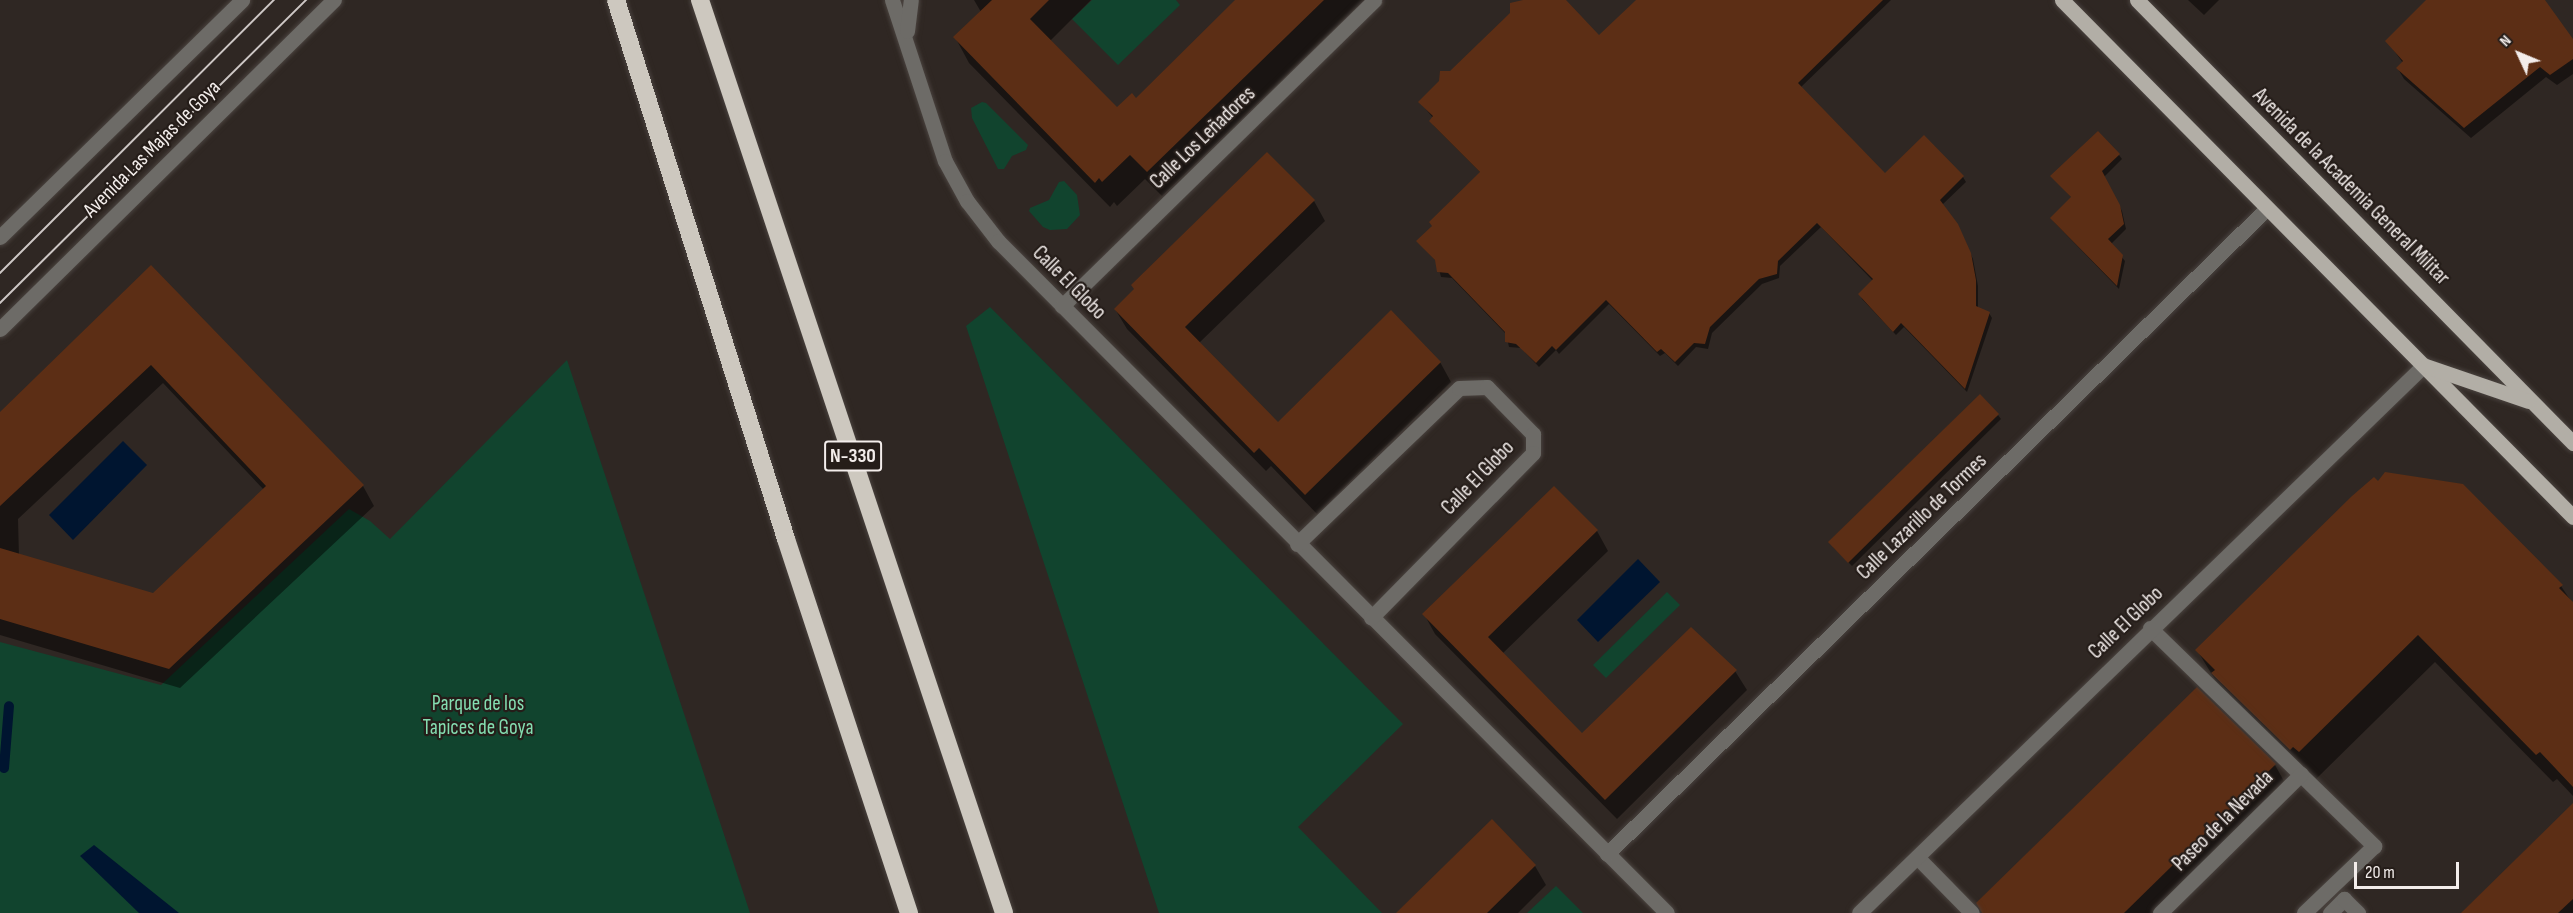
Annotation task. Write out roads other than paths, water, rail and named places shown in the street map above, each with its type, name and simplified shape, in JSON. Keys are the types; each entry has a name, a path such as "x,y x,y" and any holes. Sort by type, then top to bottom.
{"highway":[{"path":"616,0 786,539 909,913"},
{"name":"N-330","path":"700,0 1004,913"}],"main road":[{"name":"Avenida de la Academia General Militar","path":"2062,0 2266,209 2573,517"},
{"name":"Avenida de la Academia General Militar","path":"2138,0 2573,443"},
{"name":"Avenida de la Academia General Militar","path":"2424,365 2485,384 2534,403"}],"street":[{"name":"Avenida Las Majas de Goya","path":"0,237 242,0"},
{"name":"Avenida Las Majas de Goya","path":"0,329 334,0"},
{"name":"Calle El Globo","path":"892,0 945,161 967,201 998,241 1667,913"},
{"path":"908,46 907,14 910,0"},
{"name":"Calle Los Leñadores","path":"1062,306 1374,0"},
{"name":"Calle Lazarillo de Tormes","path":"1607,854 2266,209"},
{"name":"Calle El Globo","path":"1859,913 2150,628 2424,365"},
{"name":"Calle El Globo","path":"1298,543 1459,388 1487,387 1533,434 1533,453 1371,618"},
{"path":"2150,628 2301,774"},
{"name":"Paseo de la Nevada","path":"2160,913 2301,774 2374,846 2304,913"},
{"path":"1917,857 1972,913"},
{"path":"2330,913 2344,899 2358,913"}],"water":[{"path":"123,441 147,465 73,540 49,515"},
{"path":"1638,559 1660,582 1598,642 1577,620"},
{"path":"94,845 179,913 139,913 80,856"}],"waterway":[{"path":"4,768 9,706"}],"tram line":[{"path":"0,273 274,0"},
{"path":"0,303 306,0"}],"park label":[{"name":"Parque de los Tapices de Goya","path":"478,716"}]}
